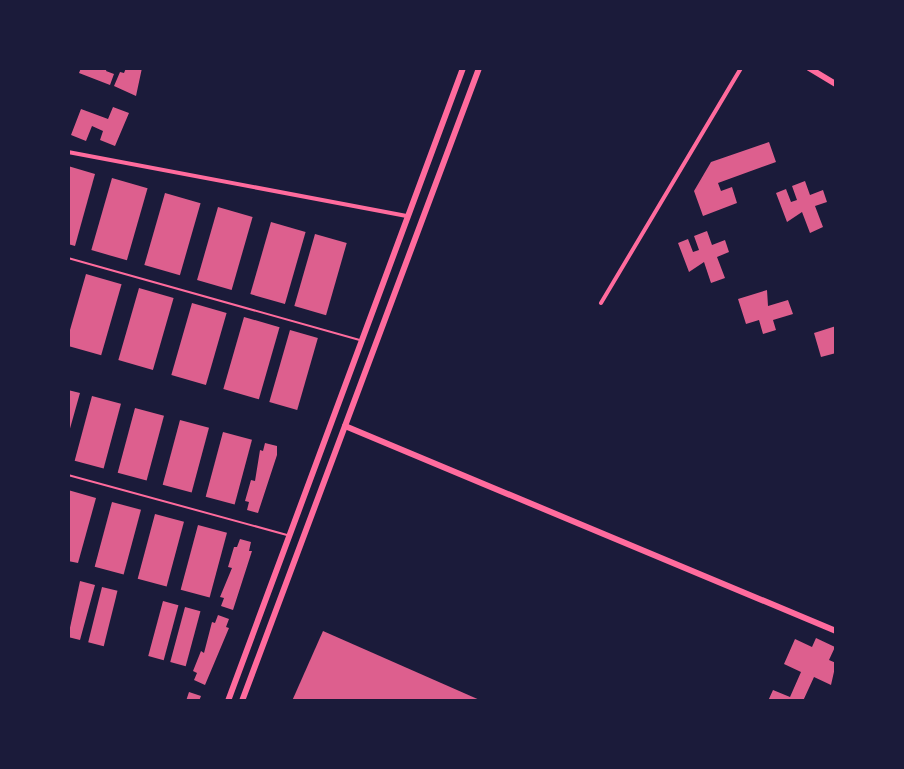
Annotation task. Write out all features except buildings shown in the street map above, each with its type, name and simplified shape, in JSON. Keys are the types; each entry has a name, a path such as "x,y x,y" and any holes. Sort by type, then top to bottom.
{"main road":[{"path":"228,701 463,68"},
{"path":"242,701 479,68"},
{"path":"809,68 836,84"},
{"path":"345,426 836,631"}],"street":[{"path":"601,303 741,68"},
{"path":"68,152 408,216"}],"lane":[{"path":"68,258 361,341"},
{"path":"68,475 289,535"}]}
